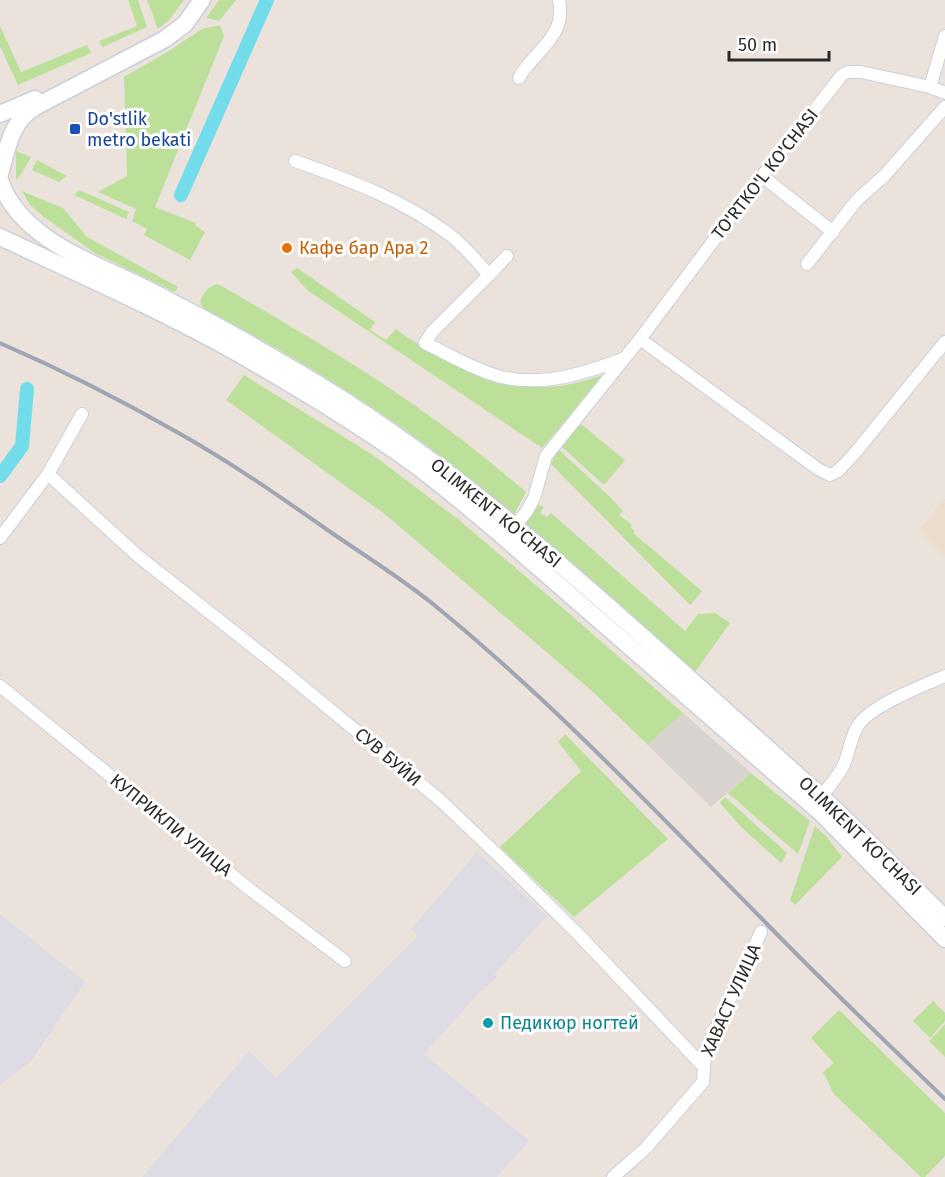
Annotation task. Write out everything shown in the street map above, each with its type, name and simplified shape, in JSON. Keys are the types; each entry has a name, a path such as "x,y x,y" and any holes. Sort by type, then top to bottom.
{"main road":[{"path":"0,114 153,46 185,24 202,0"},
{"path":"0,174 9,141 15,127 25,114 107,68"},
{"name":"OLIMKENT KO'CHASI","path":"0,180 11,204 28,223 64,249 245,341 307,377 367,415 470,489 636,630 821,796 945,918"},
{"name":"OLIMKENT KO'CHASI","path":"0,237 125,296 239,354 309,396 417,467 499,533 821,813 944,936"}],"street":[{"path":"519,78 525,66 557,29 560,12 559,0"},
{"path":"930,87 945,36"},
{"name":"TO'RTKO'L KO'CHASI","path":"514,526 527,511 534,498 546,456 625,359 762,176 842,75 848,72 861,72 930,87 945,93"},
{"path":"807,264 857,200 885,175 945,107"},
{"path":"295,161 347,179 409,207 452,236 489,275"},
{"path":"762,176 833,232"},
{"path":"507,256 432,332 425,343 483,370 517,380 575,375 625,359"},
{"path":"640,339 818,469 830,475 838,471 855,453 945,342"},
{"path":"0,538 48,474 82,414"},
{"name":"СУВ БУЙИ","path":"48,474 138,556 281,669 440,800 569,926 703,1066"},
{"path":"821,796 844,764 858,726 866,715 945,676"},
{"name":"КУПРИКЛИ УЛИЦА","path":"0,686 248,888 345,961"},
{"name":"ХАВАСТ УЛИЦА","path":"613,1177 645,1149 703,1082 705,1052 762,932"}],"shaded area":[{"path":"945,499 945,557 919,530"},
{"path":"683,713 751,773 711,807 648,745"},
{"path":"477,852 547,916 494,974 497,977 480,992 424,1054 529,1141 497,1177 142,1177 249,1051 276,1078 418,936 411,929"},
{"path":"0,914 85,982 31,1061 0,1085"}],"green space":[{"path":"128,0 138,0 147,27 102,47 99,41 137,26"},
{"path":"147,0 184,0 169,20 158,29"},
{"path":"219,0 236,0 219,21 206,18"},
{"path":"220,25 224,36 155,207 196,223 195,225 205,232 190,260 144,235 147,229 132,221 136,209 98,192 127,176 124,77 202,29"},
{"path":"0,26 21,72 87,45 91,53 18,85 0,46"},
{"path":"16,151 31,157 16,180"},
{"path":"37,160 67,176 59,182 32,170"},
{"path":"79,190 129,212 126,219 74,195"},
{"path":"22,191 63,208 87,237 178,287 175,292 95,253 44,217 30,205"},
{"path":"297,268 375,322 370,330 386,340 396,329 430,351 454,362 525,386 563,385 605,374 542,448 307,290 291,272"},
{"path":"218,284 366,373 429,415 471,447 526,492 514,515 441,456 365,402 285,353 203,308 200,302 204,293 211,286"},
{"path":"244,375 373,455 459,520 683,713 648,745 592,691 386,515 226,400"},
{"path":"581,424 625,460 604,485 561,446"},
{"path":"558,449 623,511 619,515 633,525 630,527 635,531 633,533 702,591 690,605 551,464"},
{"path":"539,505 544,507 540,513 547,517 551,513 685,631 698,614 715,613 730,623 695,672 524,522"},
{"path":"565,734 668,839 574,917 500,847 581,771 558,742"},
{"path":"751,773 810,821 798,854 728,793"},
{"path":"725,797 787,853 781,863 742,828 720,803"},
{"path":"815,826 842,857 795,905 790,900"},
{"path":"933,1001 945,1013 945,1021 930,1038 913,1021"},
{"path":"839,1010 945,1113 945,1156 925,1177 921,1177 834,1094 823,1072 834,1063 811,1038"},
{"path":"945,1024 945,1057 929,1041"}],"waterway":[{"path":"181,195 267,0"},
{"path":"0,476 22,446 27,389"}],"railway":[{"path":"0,343 89,385 195,442 273,492 426,599 566,722 810,968 945,1099"}],"place":[{"name":"Do'stlik metro bekati","path":"75,129"},
{"name":"Кафе бар Ара 2","path":"287,248"},
{"name":"Педикюр ногтей","path":"488,1023"}]}
